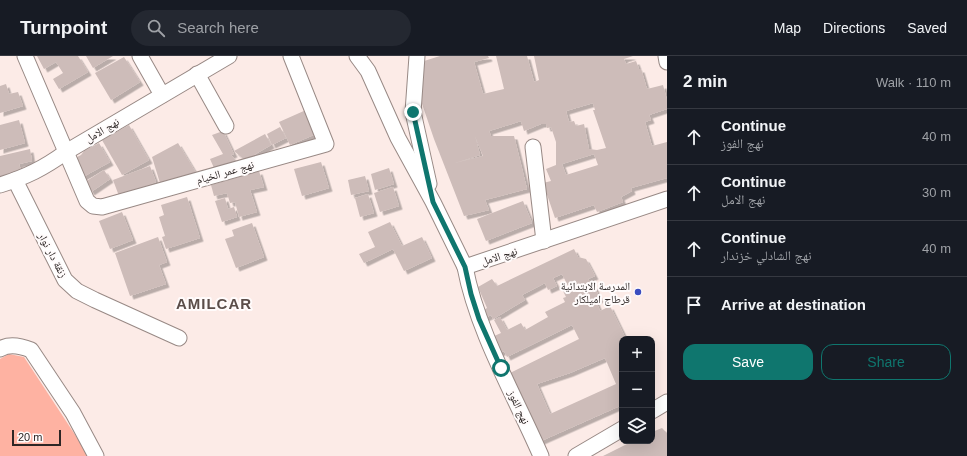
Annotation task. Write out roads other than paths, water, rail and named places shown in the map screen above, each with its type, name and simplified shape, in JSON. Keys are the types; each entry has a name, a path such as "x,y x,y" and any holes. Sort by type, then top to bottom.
{"street":[{"path":"140,56 162,95"},
{"name":"نهج الامل","path":"0,184 43,168 66,152 229,56"},
{"name":"نهج عمر الخيام","path":"66,152 87,201 93,206 102,207 326,144 291,56"},
{"path":"357,56 368,71 398,138 433,202 465,267"},
{"path":"417,56 413,112 433,202"},
{"path":"666,56 667,62"},
{"path":"26,59 66,152"},
{"path":"197,74 226,126"},
{"path":"533,147 544,241"},
{"name":"زنقة دار نوار","path":"14,180 66,280 77,291 179,338"},
{"name":"نهج الامل","path":"465,267 667,200"},
{"name":"نهج الفوز","path":"465,267 471,294 479,319 542,456"},
{"path":"0,349 9,345 31,350 73,413 96,456"},
{"path":"655,409 667,403"},
{"path":"576,456 619,431"}],"place":[{"name":"المدرسة الابتدائية قرطاج اميلكار","path":"638,292"}],"district":[{"name":"AMILCAR","path":"214,303"}]}
